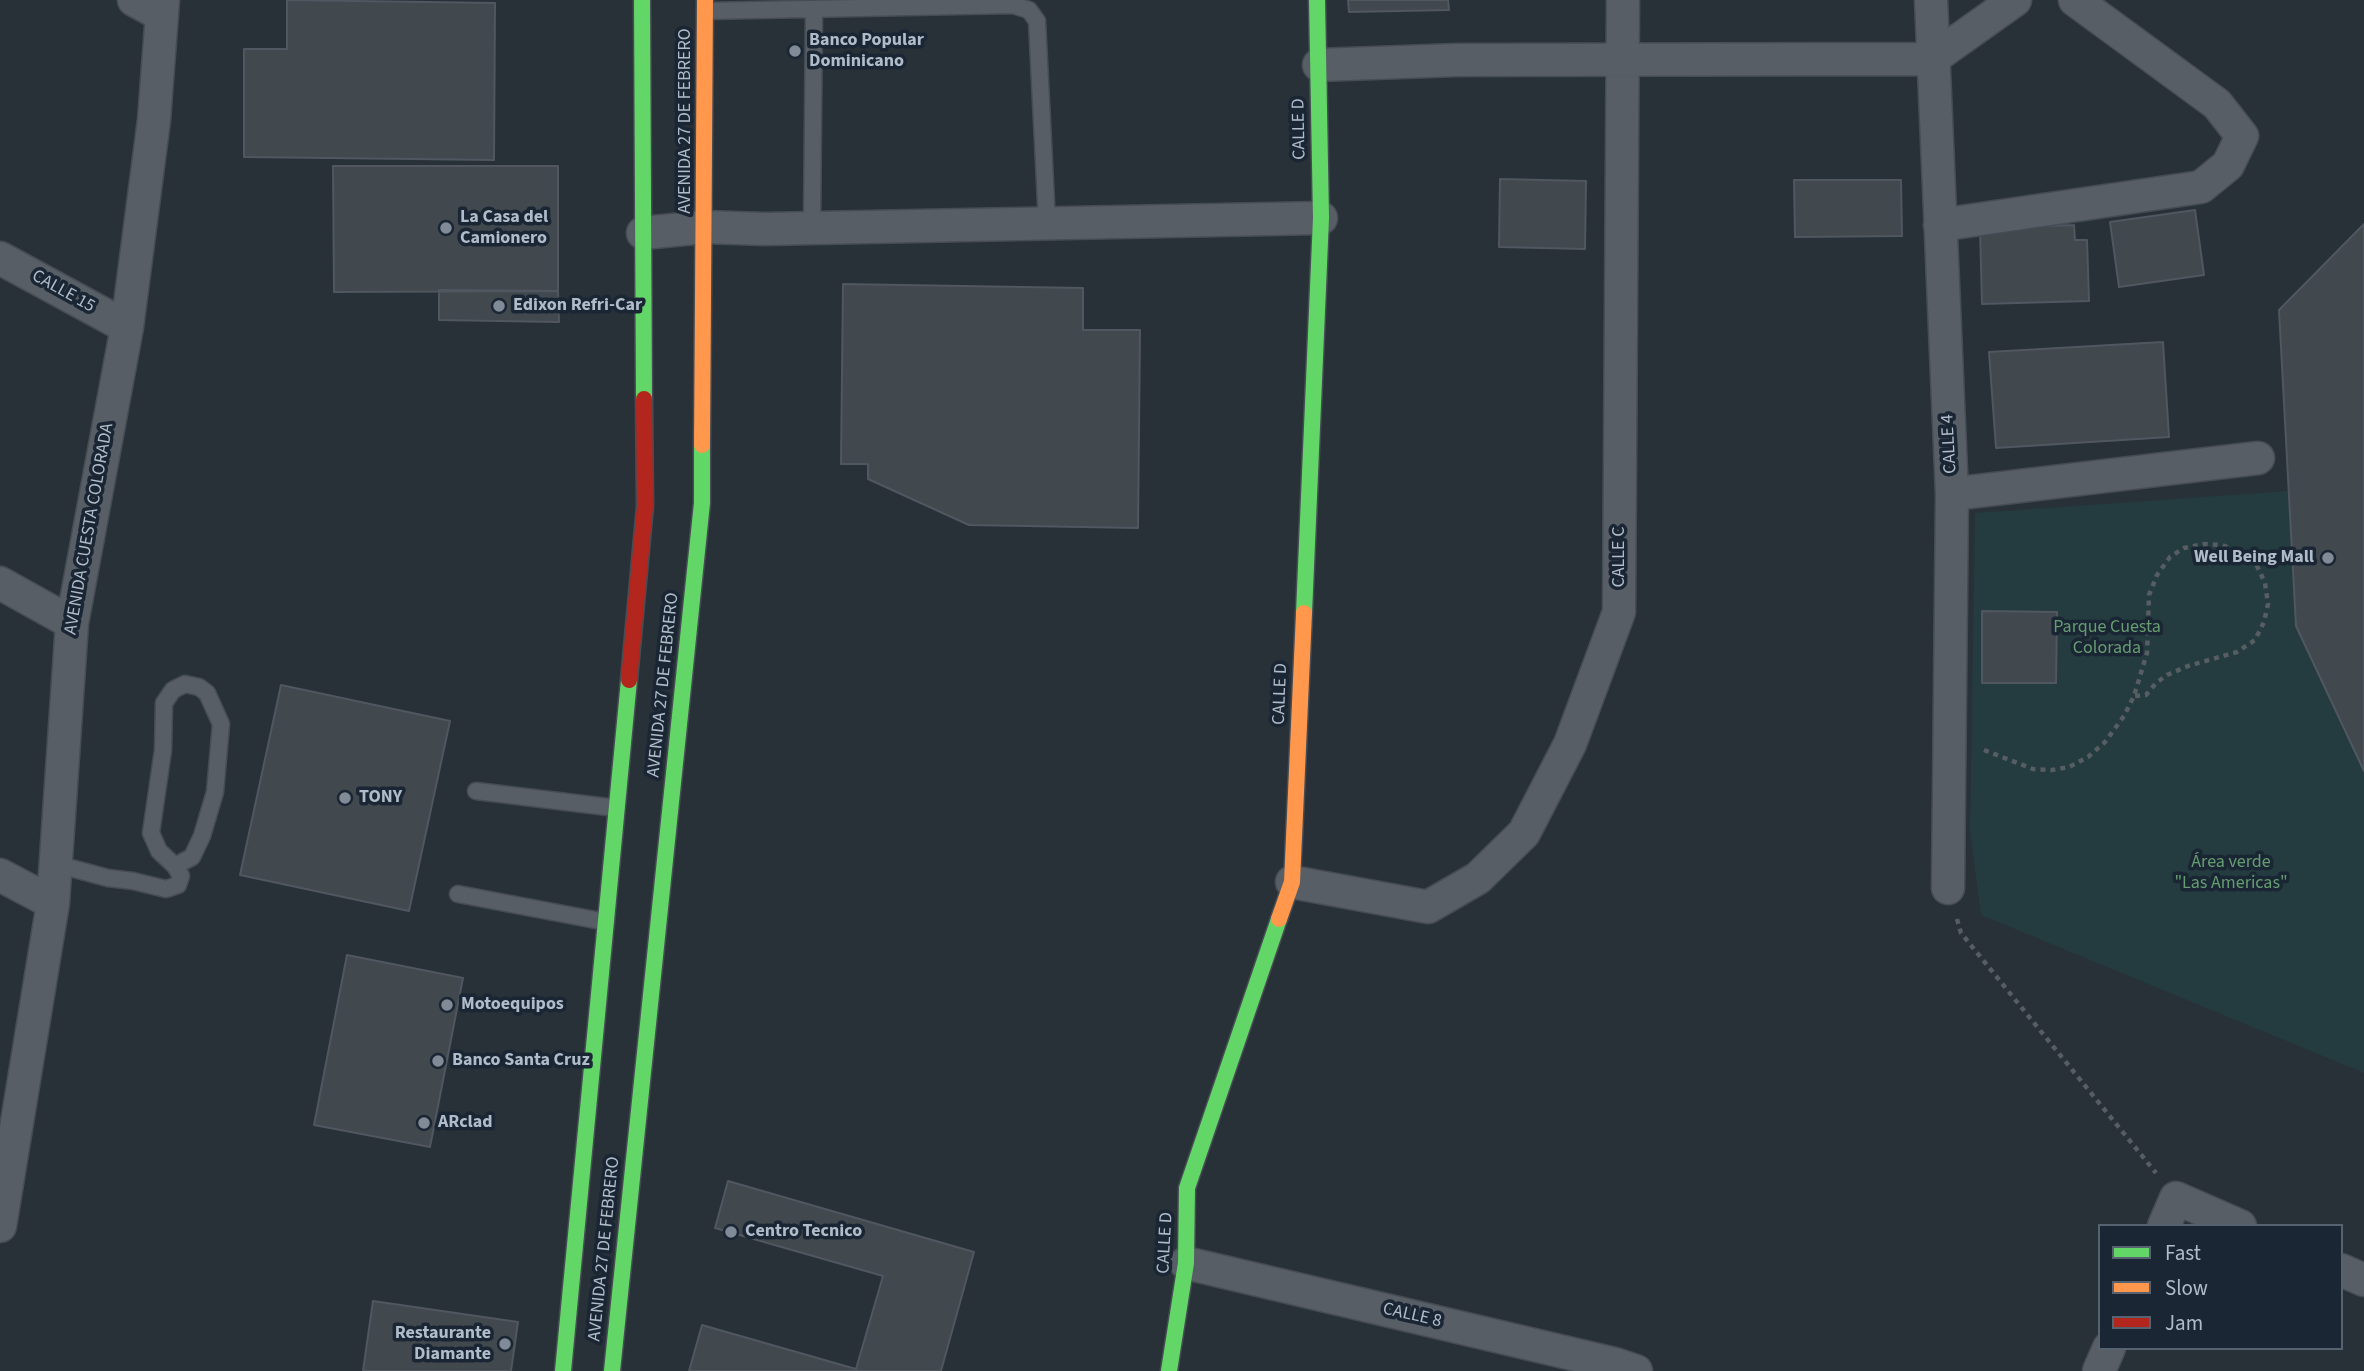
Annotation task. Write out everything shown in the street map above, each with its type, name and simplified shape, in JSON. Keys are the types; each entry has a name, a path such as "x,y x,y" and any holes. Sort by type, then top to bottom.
{"main road":[{"name":"AVENIDA 27 DE FEBRERO","path":"563,1371 645,506 642,0"},
{"name":"CALLE D","path":"1169,1371 1186,1262 1187,1188 1292,882 1321,218 1317,0"},
{"name":"AVENIDA 27 DE FEBRERO","path":"612,1371 702,503 705,5"}],"street":[{"path":"134,0 162,7"},
{"name":"CALLE C","path":"1292,882 1428,907 1478,878 1524,833 1570,744 1619,612 1622,0"},
{"name":"CALLE 4","path":"1931,0 1952,494 1948,888"},
{"path":"1319,65 1409,64 1457,60 1932,59 2015,0"},
{"path":"1940,225 2201,187 2228,165 2242,135 2217,104 2075,0"},
{"name":"AVENIDA CUESTA COLORADA","path":"0,1226 53,903 72,623 127,327 154,120 162,7"},
{"path":"643,233 705,227 765,229 1321,218"},
{"name":"CALLE 15","path":"0,258 127,327"},
{"path":"1952,494 2258,458"},
{"path":"0,583 72,623"},
{"path":"0,875 53,903"},
{"path":"2170,1212 2230,1224"},
{"name":"CALLE 8","path":"1186,1262 1636,1371"},
{"path":"2343,1271 2364,1279"},
{"path":"2099,1371 2108,1350"}],"lane":[{"path":"705,5 814,10 1013,5 1029,10 1037,21 1047,223"},
{"path":"812,228 814,10"},
{"path":"56,864 108,878 166,889 178,886 181,876 175,866 159,851 151,833 163,750 164,703 173,690 185,684 198,687 207,693 221,724 215,792 202,835 192,858 175,866"},
{"path":"476,791 616,808"},
{"path":"458,894 606,922"}],"path":[{"path":"1949,731 2001,757 2033,769 2061,768 2088,757 2105,742 2124,716 2134,696 2147,653 2149,595 2157,575 2170,556 2184,548 2213,544 2238,551 2256,564 2265,583 2268,604 2264,622 2255,640 2237,652 2167,675 2146,695 2134,696"},
{"path":"1948,888 1961,933 2170,1212"}],"green space":[{"path":"2288,491 2296,626 2364,771 2364,1073 1981,915 1970,832 1975,513"}],"building":[{"path":"287,0 495,3 494,160 244,157 244,49 287,49"},
{"path":"1348,0 1448,0 1449,10 1349,12"},
{"name":"La Casa del Camionero","path":"333,166 558,166 558,291 334,292"},
{"path":"1500,179 1586,181 1585,249 1499,247"},
{"path":"1794,180 1901,180 1902,236 1795,237"},
{"path":"2195,210 2204,275 2119,287 2110,222"},
{"name":"Well Being Mall","path":"2364,224 2364,771 2296,626 2279,310"},
{"path":"2074,225 2075,240 2087,240 2089,301 1982,304 1980,228"},
{"path":"843,284 1083,288 1083,330 1140,330 1138,528 969,525 868,479 868,464 841,464"},
{"name":"Edixon Refri-Car","path":"439,290 558,291 559,322 439,320"},
{"path":"2163,342 2169,437 1996,448 1989,352"},
{"path":"1982,611 2057,612 2056,683 1982,683"},
{"name":"TONY","path":"281,685 450,721 409,911 240,875"},
{"path":"347,955 463,978 430,1147 314,1125"},
{"path":"728,1181 974,1252 941,1371 689,1371 702,1325 856,1369 883,1276 715,1228"},
{"path":"373,1301 518,1322 511,1371 363,1371"}],"traffic: fast":[{"path":"642,0 644,399"},
{"path":"1304,613 1321,218 1317,0"},
{"path":"612,1371 702,503 702,445"},
{"path":"563,1371 629,680"},
{"path":"1169,1371 1186,1263 1187,1188 1279,919"}],"traffic: slow":[{"path":"702,445 705,0"},
{"path":"1279,919 1292,882 1304,613"}],"traffic: jam":[{"path":"629,680 645,506 644,399"}],"place":[{"name":"Banco Popular Dominicano","path":"795,51"},
{"name":"La Casa del Camionero","path":"446,228"},
{"name":"Edixon Refri-Car","path":"499,306"},
{"name":"Well Being Mall","path":"2328,558"},
{"name":"TONY","path":"345,798"},
{"name":"Motoequipos","path":"447,1005"},
{"name":"Banco Santa Cruz","path":"438,1061"},
{"name":"ARclad","path":"424,1123"},
{"name":"Centro Tecnico","path":"731,1232"},
{"name":"Restaurante Diamante","path":"505,1344"}],"park label":[{"name":"Parque Cuesta Colorada","path":"2107,638"},
{"name":"Área verde \"Las Americas\"","path":"2231,873"}]}
